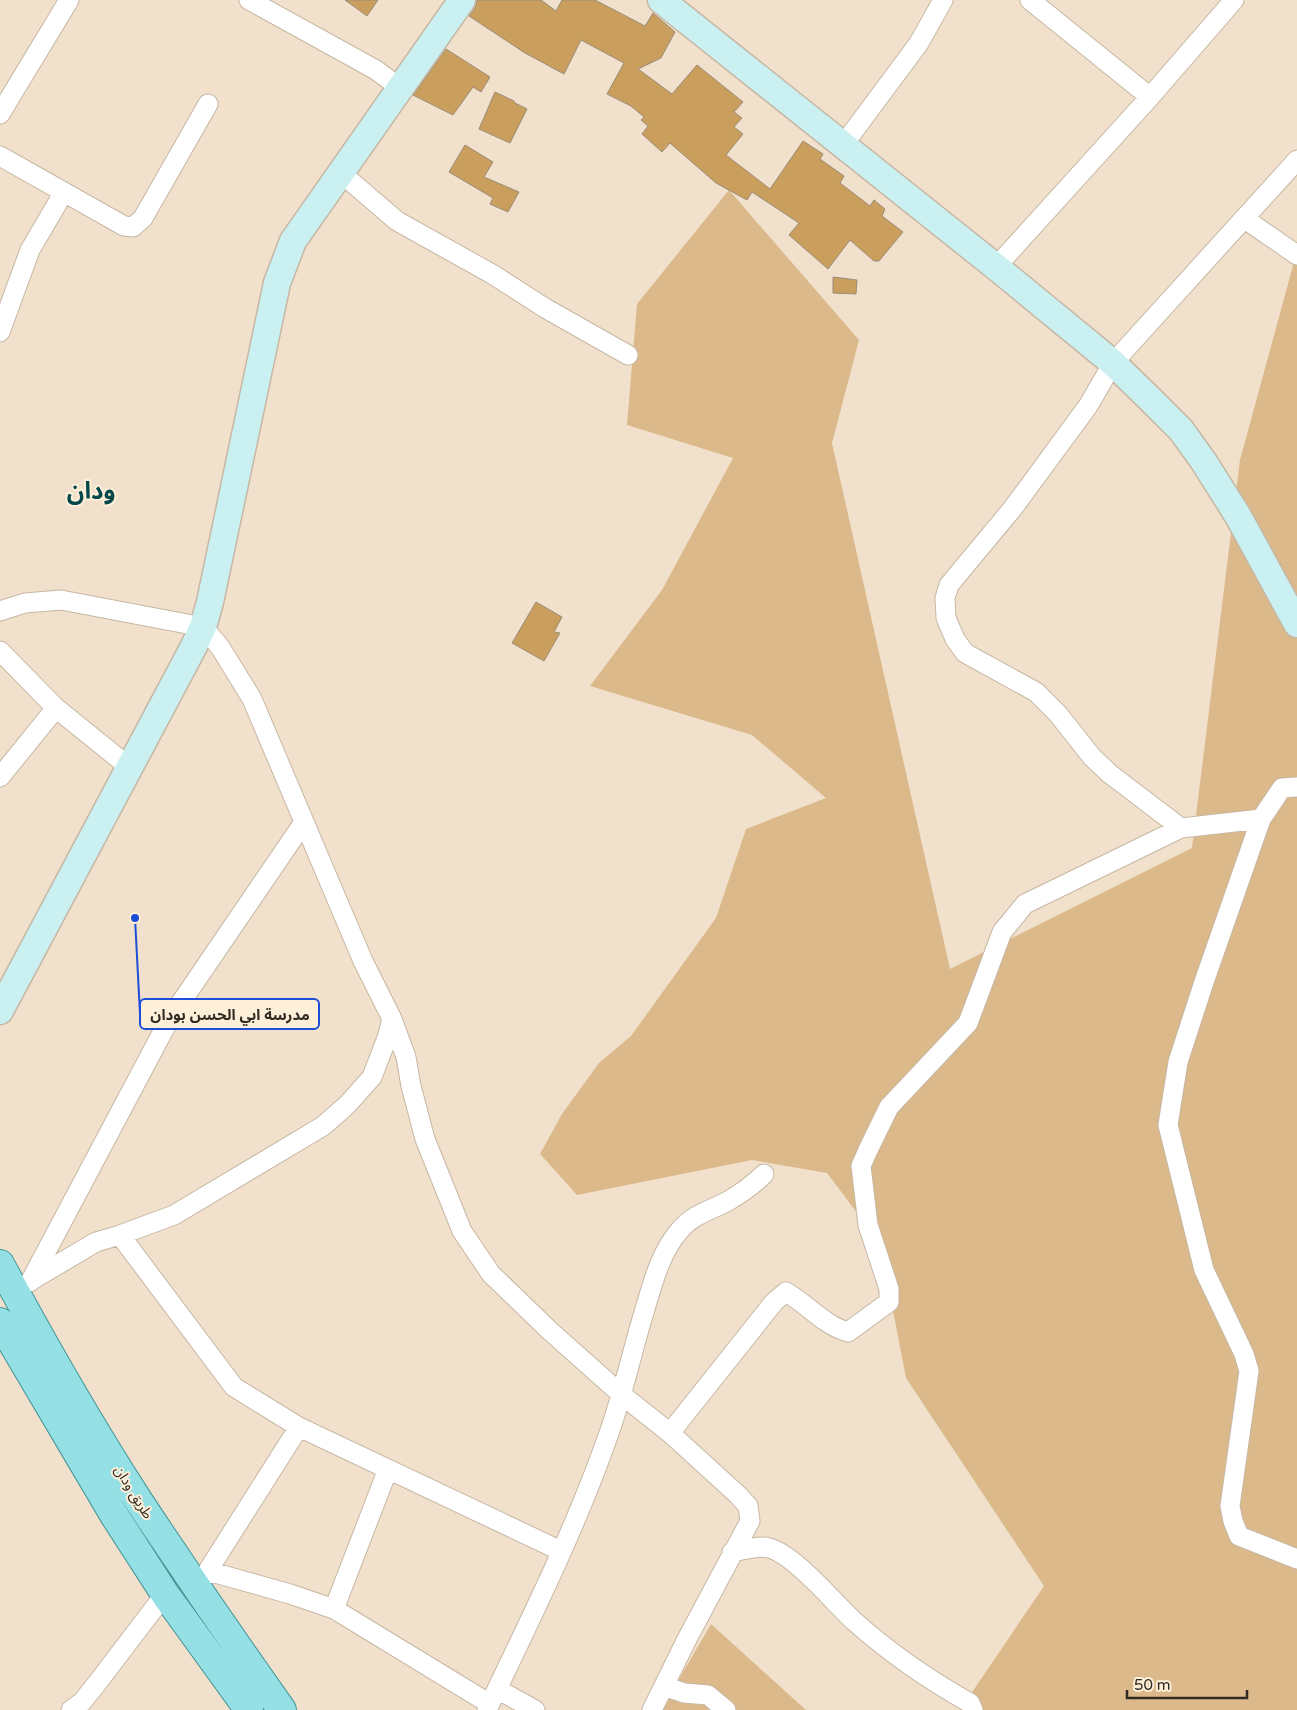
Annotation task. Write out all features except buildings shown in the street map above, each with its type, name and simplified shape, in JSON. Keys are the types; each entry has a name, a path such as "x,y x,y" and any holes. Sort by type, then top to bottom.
{"main road":[{"name":"طريق ودان","path":"0,1264 22,1287 72,1391 137,1499 203,1579 282,1710"},
{"name":"طريق ودان","path":"1,1329 114,1515 165,1594 249,1710"}],"street":[{"path":"0,114 69,0"},
{"path":"249,0 376,70 400,88"},
{"path":"1,1005 203,627 277,283 293,241 462,0"},
{"path":"661,0 844,144 1113,363 1181,430 1204,462 1238,516 1297,624"},
{"path":"844,144 918,43 943,0"},
{"path":"1030,0 1150,97"},
{"path":"996,267 1150,97 1234,0"},
{"path":"0,156 124,226 133,227 143,218 208,104"},
{"path":"1181,828 1110,774 1092,757 1058,714 1036,692 965,653 955,639 946,618 945,598 949,585 1013,508 1088,406 1113,363 1297,160"},
{"path":"341,173 397,221 492,274 545,308 628,354"},
{"path":"0,332 30,250 64,192"},
{"path":"1245,219 1297,255"},
{"path":"0,611 25,603 61,600 203,627 220,647 252,699 363,961 392,1019 406,1057 411,1086 425,1139 462,1231 491,1274 622,1395 670,1433 748,1506 750,1521 732,1552 652,1710"},
{"path":"0,652 56,708 129,767"},
{"path":"0,777 56,708"},
{"path":"1297,787 1282,788 1261,819 1178,1062 1168,1125 1204,1270 1244,1354 1248,1371 1230,1506 1233,1521 1239,1536 1297,1558"},
{"path":"670,1433 774,1302 786,1292 798,1298 837,1330 848,1332 889,1302 889,1289 868,1225 861,1166 889,1107 968,1024 1002,932 1025,904 1181,828 1261,819"},
{"path":"22,1287 169,1020 304,822"},
{"path":"22,1287 96,1242 174,1215 323,1126 348,1105 372,1077 392,1019"},
{"path":"491,1701 574,1524 622,1395 633,1349 654,1278 667,1249 680,1229 700,1213 750,1188 764,1174"},
{"path":"120,1235 234,1387 299,1427 561,1551"},
{"path":"299,1427 203,1579 290,1594 334,1609 491,1701 536,1710"},
{"path":"334,1609 388,1469"},
{"path":"732,1552 759,1547 770,1548 780,1553 795,1563 863,1629 902,1660 970,1704 973,1710"},
{"path":"71,1710 82,1702 165,1594"},
{"path":"664,1686 684,1693 708,1695 726,1710"}],"shaded area":[{"path":"729,190 859,340 832,443 950,969 1192,848 1240,460 1297,251 1297,1710 960,1710 1044,1586 906,1378 880,1243 827,1173 752,1160 577,1195 540,1154 562,1114 599,1063 631,1036 716,918 746,829 826,798 752,735 590,686 662,590 733,458 627,425 637,304"},
{"path":"711,1624 806,1710 661,1710"}],"place":[{"name":"مدرسة ابي الحسن بودان","path":"135,918"}],"district":[{"name":"ودان","path":"91,491"}]}
